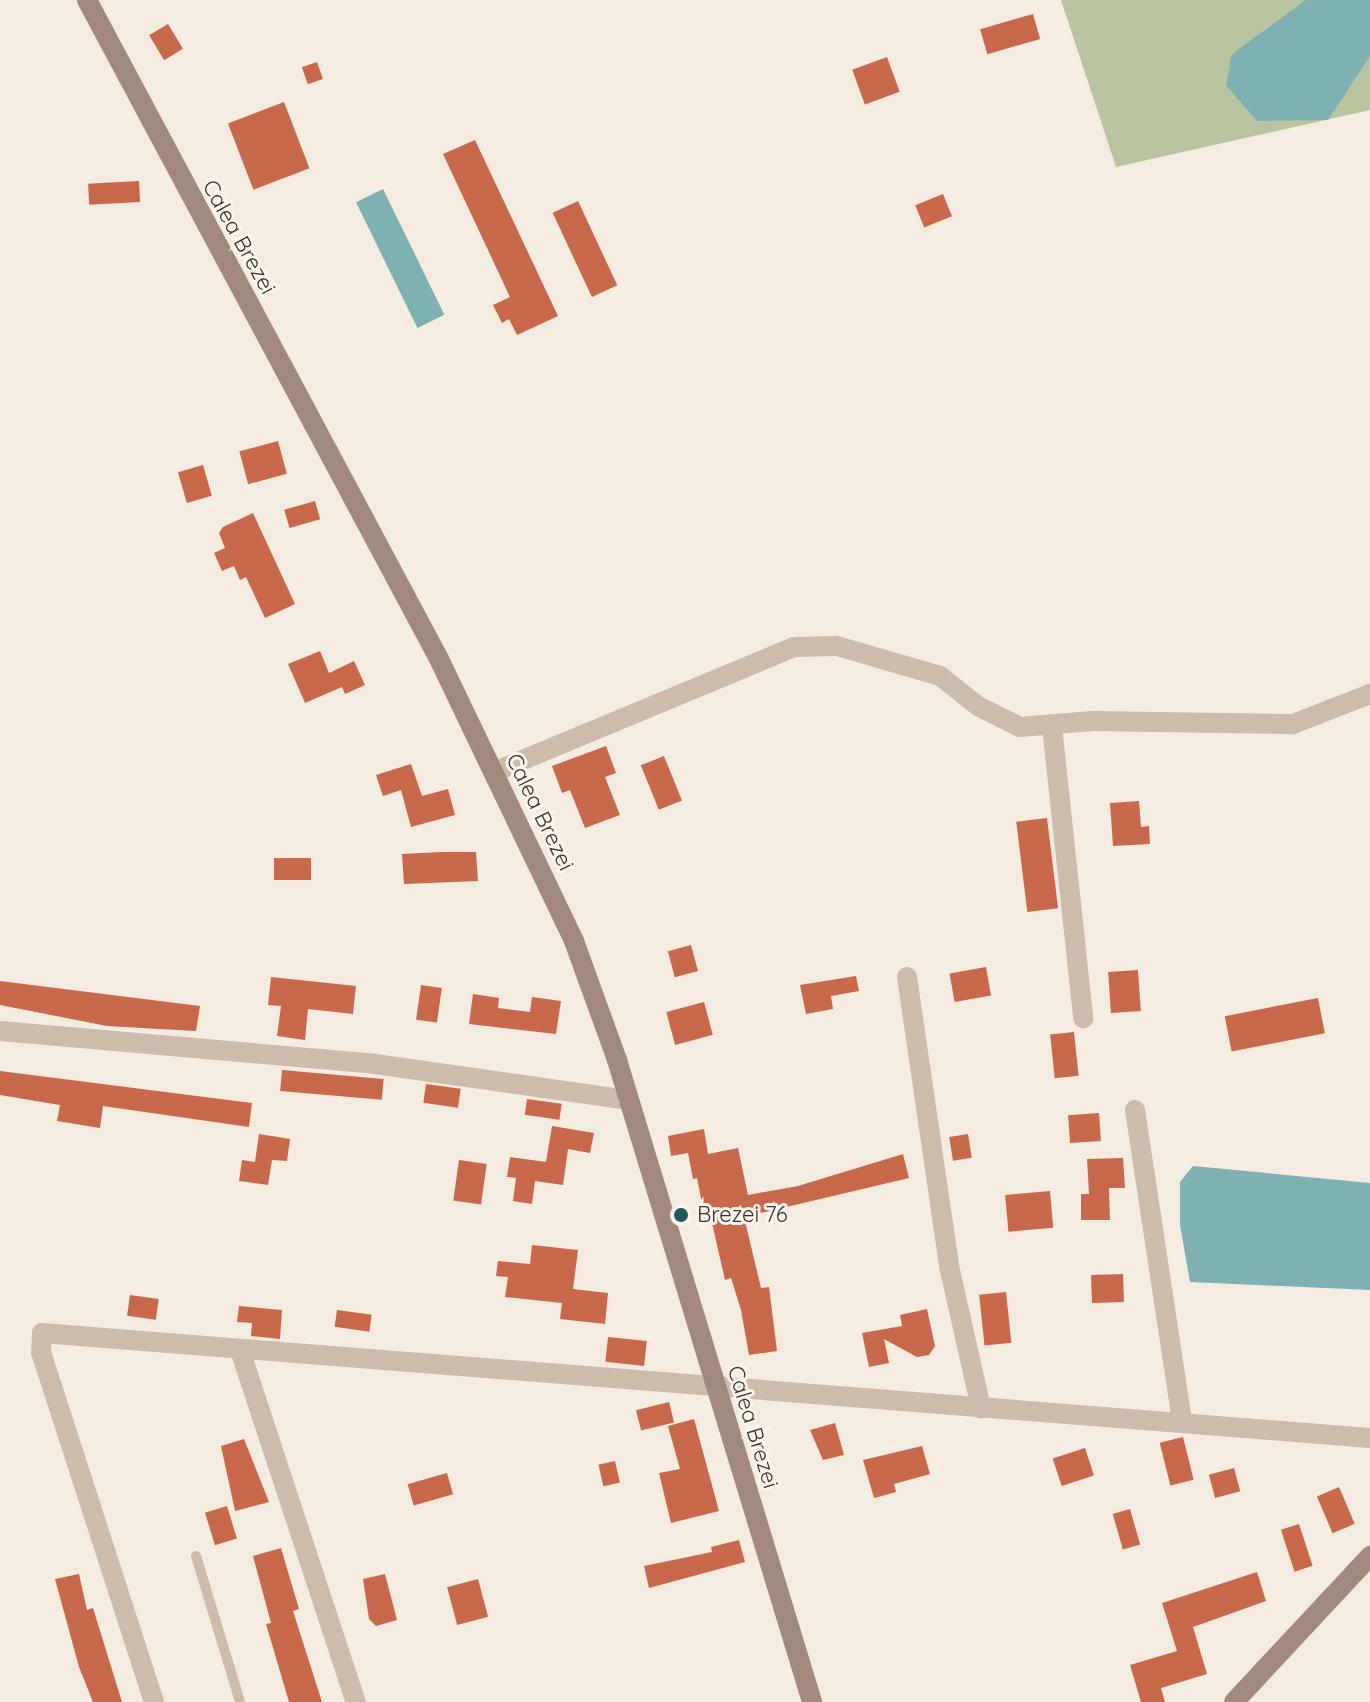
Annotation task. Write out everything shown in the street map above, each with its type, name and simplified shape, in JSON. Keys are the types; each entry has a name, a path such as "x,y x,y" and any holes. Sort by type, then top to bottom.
{"street":[{"name":"Calea Brezei","path":"87,0 494,772 574,941 629,1100 812,1702"},
{"path":"494,772 794,647 837,646 940,676 978,706 1020,727 1092,721 1293,724 1370,694"},
{"path":"1052,726 1083,1018"},
{"path":"907,977 949,1266 981,1408"},
{"path":"0,1031 375,1064 629,1100"},
{"path":"1135,1110 1182,1421"},
{"path":"154,1702 41,1353 42,1333 716,1389 1182,1421 1370,1438"},
{"path":"240,1350 356,1702"},
{"path":"1234,1702 1370,1556"}],"lane":[{"path":"196,1556 240,1702"}],"green space":[{"path":"1061,0 1370,0 1370,110 1116,167"}],"water":[{"path":"1306,0 1370,0 1370,56 1328,120 1257,121 1226,85 1232,54"},
{"path":"383,189 444,315 417,328 356,202"},
{"path":"1193,1166 1370,1183 1370,1290 1190,1282 1180,1225 1180,1182"}],"building":[{"path":"1033,14 1040,39 987,54 980,29"},
{"path":"168,24 183,49 164,60 149,35"},
{"path":"887,57 900,92 865,104 852,70"},
{"path":"317,62 323,79 308,84 302,67"},
{"path":"284,102 309,168 253,190 228,124"},
{"path":"475,140 558,316 517,335 509,319 502,323 493,305 510,297 443,154"},
{"path":"139,181 140,202 89,205 88,184"},
{"path":"943,194 952,216 924,227 915,205"},
{"path":"578,201 617,285 592,297 553,213"},
{"path":"278,441 287,474 248,484 239,451"},
{"path":"203,465 212,496 187,503 178,472"},
{"path":"315,501 320,519 289,528 284,510"},
{"path":"253,513 295,604 265,618 246,577 240,580 234,566 222,571 214,553 225,548 219,533 223,527"},
{"path":"320,651 329,673 354,661 365,685 345,694 342,687 305,703 288,664"},
{"path":"606,746 616,773 605,777 620,815 585,828 570,790 562,793 552,766"},
{"path":"664,756 682,801 659,810 641,765"},
{"path":"411,764 422,796 448,789 455,815 411,827 401,790 383,796 376,775"},
{"path":"1139,801 1141,827 1149,826 1150,844 1113,846 1110,803"},
{"path":"1047,818 1058,908 1027,912 1016,822"},
{"path":"476,852 478,881 404,884 402,854"},
{"path":"274,858 311,858 311,880 274,880"},
{"path":"691,945 698,971 675,977 668,951"},
{"path":"986,967 991,996 955,1002 950,973"},
{"path":"1138,970 1141,1011 1111,1013 1108,972"},
{"path":"856,976 859,991 831,996 833,1009 806,1014 800,985"},
{"path":"271,977 356,986 353,1014 308,1009 305,1040 277,1036 281,1006 268,1005"},
{"path":"0,981 200,1006 196,1031 107,1026 0,1005"},
{"path":"421,985 442,988 437,1023 416,1020"},
{"path":"473,994 499,998 498,1008 530,1012 532,997 561,1001 556,1034 469,1024"},
{"path":"1318,998 1325,1033 1232,1051 1225,1016"},
{"path":"704,1002 713,1035 675,1045 666,1012"},
{"path":"1074,1032 1079,1076 1055,1078 1050,1035"},
{"path":"282,1070 384,1079 382,1100 280,1091"},
{"path":"0,1071 252,1103 249,1127 103,1106 100,1128 57,1121 60,1105 0,1095"},
{"path":"426,1084 461,1089 458,1108 423,1103"},
{"path":"527,1099 562,1104 559,1120 525,1115"},
{"path":"1099,1113 1101,1141 1070,1143 1068,1115"},
{"path":"552,1126 594,1133 590,1153 568,1149 563,1185 535,1181 532,1204 513,1201 516,1178 507,1177 510,1157 546,1162"},
{"path":"704,1129 708,1154 738,1148 748,1195 798,1186 903,1154 909,1178 744,1217 761,1288 769,1287 777,1351 749,1355 741,1310 731,1278 725,1280 712,1223 706,1224 697,1178 693,1179 688,1153 671,1156 668,1136"},
{"path":"259,1134 290,1139 287,1161 272,1160 268,1185 239,1181 242,1160 255,1162"},
{"path":"968,1134 972,1158 953,1161 949,1137"},
{"path":"1123,1158 1125,1188 1109,1188 1110,1220 1081,1220 1081,1194 1089,1194 1087,1159"},
{"path":"459,1160 487,1164 481,1204 453,1201"},
{"path":"1050,1191 1053,1228 1008,1232 1005,1195"},
{"path":"532,1245 578,1250 573,1289 608,1293 605,1324 560,1319 562,1303 505,1297 508,1277 496,1276 498,1261 530,1264"},
{"path":"1123,1274 1124,1302 1092,1303 1091,1275"},
{"path":"1006,1292 1011,1343 984,1346 979,1295"},
{"path":"130,1295 159,1299 156,1320 127,1316"},
{"path":"239,1306 282,1310 280,1339 251,1336 252,1323 237,1322"},
{"path":"927,1309 935,1346 929,1355 917,1357 884,1339 889,1363 869,1367 862,1333 902,1326 900,1315"},
{"path":"337,1310 372,1315 369,1332 335,1327"},
{"path":"608,1337 647,1341 644,1366 605,1362"},
{"path":"669,1402 674,1422 641,1431 636,1410"},
{"path":"694,1419 719,1511 671,1523 659,1473 680,1469 668,1426"},
{"path":"835,1423 844,1455 823,1460 810,1430"},
{"path":"1183,1437 1194,1480 1170,1485 1160,1443"},
{"path":"244,1439 269,1502 235,1511 221,1446"},
{"path":"922,1446 930,1474 894,1484 896,1492 874,1498 863,1460"},
{"path":"1085,1448 1094,1476 1062,1486 1053,1459"},
{"path":"615,1461 620,1482 603,1486 598,1465"},
{"path":"1234,1468 1240,1491 1215,1498 1209,1475"},
{"path":"447,1473 453,1494 414,1505 408,1484"},
{"path":"1339,1487 1355,1524 1333,1533 1317,1496"},
{"path":"227,1506 237,1539 215,1545 205,1513"},
{"path":"1130,1509 1140,1545 1123,1550 1113,1514"},
{"path":"1299,1524 1313,1566 1295,1572 1281,1530"},
{"path":"739,1540 745,1562 649,1588 644,1566 712,1552 711,1547"},
{"path":"281,1548 299,1609 293,1611 322,1702 289,1702 266,1624 271,1623 253,1556"},
{"path":"1257,1572 1266,1601 1193,1627 1207,1674 1161,1688 1165,1702 1141,1702 1130,1665 1177,1651 1162,1603"},
{"path":"79,1574 87,1610 93,1608 122,1702 93,1702 79,1667 55,1579"},
{"path":"385,1574 397,1620 376,1626 369,1619 363,1579"},
{"path":"478,1579 488,1617 457,1625 447,1587"}],"place":[{"name":"Brezei 76","path":"681,1215"}]}
